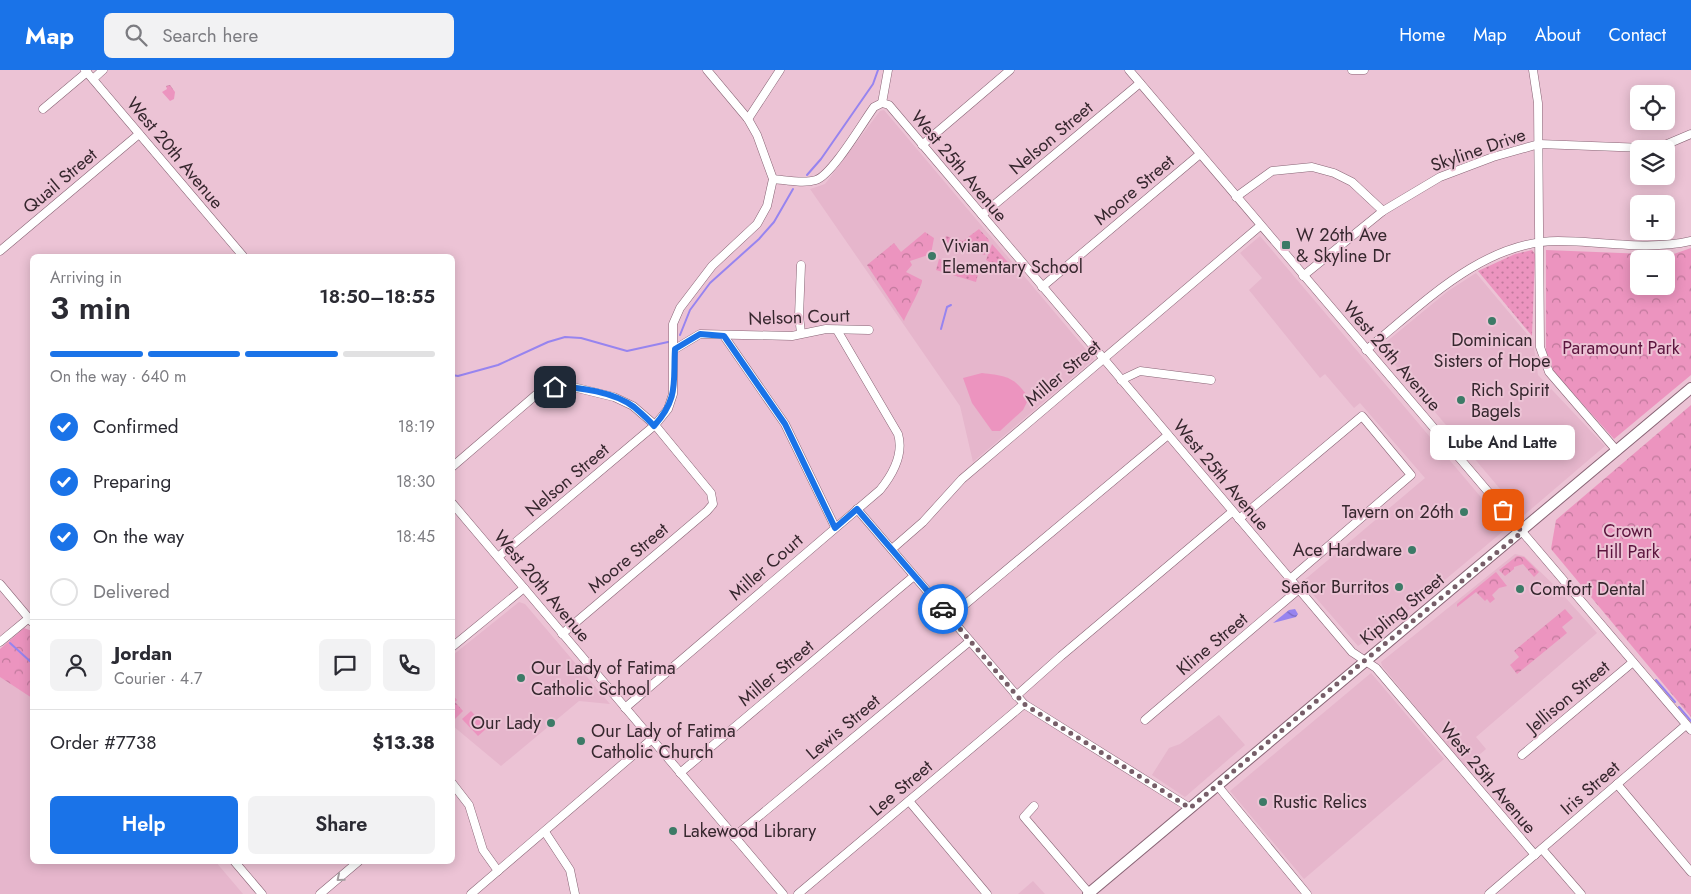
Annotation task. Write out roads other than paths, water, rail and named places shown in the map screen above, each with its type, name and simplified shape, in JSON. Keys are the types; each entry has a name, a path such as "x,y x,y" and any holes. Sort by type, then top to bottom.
{"main road":[{"name":"Kipling Street","path":"1088,894 1364,661 1522,532 1691,388"}],"street":[{"path":"93,79 103,70"},
{"path":"707,70 748,119 757,135 773,178 805,181 820,178 830,169 874,107 882,103 888,70"},
{"path":"748,119 780,70"},
{"path":"922,145 1010,70"},
{"name":"West 26th Avenue","path":"1128,70 1689,727"},
{"path":"1352,70 1364,70"},
{"path":"1533,70 1538,103 1541,243 1540,347 1549,372 1617,451"},
{"path":"43,109 86,71"},
{"name":"West 20th Avenue","path":"86,71 241,254"},
{"name":"Nelson Street","path":"982,215 1140,83"},
{"name":"West 25th Avenue","path":"882,103 890,107 1289,580 1352,652 1376,668 1535,855"},
{"name":"Quail Street","path":"0,251 139,134"},
{"name":"Skyline Drive","path":"1303,276 1383,211 1440,177 1493,157 1539,144 1645,148 1665,145 1691,134"},
{"name":"Moore Street","path":"1042,287 1200,154"},
{"path":"1236,197 1272,171 1312,167 1334,173 1352,182 1383,211"},
{"name":"Nelson Street","path":"498,557 654,426 668,410 673,394 675,349 673,324 680,308 712,266 757,224 767,206 773,178"},
{"name":"Miller Street","path":"892,549 923,522 962,478 1260,226"},
{"path":"1366,350 1446,285 1475,266 1504,253 1556,241 1668,246 1691,241"},
{"path":"801,265 799,316 801,333"},
{"name":"Nelson Court","path":"675,349 700,334 792,336 826,328 869,330"},
{"name":"Miller Court","path":"625,708 880,490 892,473 900,452 898,434 837,330"},
{"path":"724,336 785,424 835,528"},
{"path":"1121,380 1140,371 1211,380"},
{"path":"455,464 537,394 555,387 573,387 614,397 633,406 654,426"},
{"path":"1239,519 1362,416 1411,475 1289,580"},
{"name":"Moore Street","path":"562,634 713,504 711,493 654,426"},
{"path":"950,618 1168,435"},
{"name":"West 20th Avenue","path":"455,507 783,894"},
{"path":"857,509 1024,704 1190,808"},
{"path":"1016,696 1060,656 1232,512"},
{"name":"Miller Street","path":"680,773 914,576"},
{"path":"0,584 30,619"},
{"path":"455,645 524,588"},
{"name":"Kline Street","path":"1145,720 1298,590"},
{"path":"0,642 30,621"},
{"name":"Lewis Street","path":"734,837 970,640"},
{"name":"Jellison Street","path":"1522,755 1633,662"},
{"name":"Lee Street","path":"798,894 1024,704"},
{"name":"Iris Street","path":"1490,894 1617,784 1689,727"},
{"path":"471,894 652,739"},
{"path":"1617,784 1691,872"},
{"path":"1217,786 1307,894"},
{"path":"455,787 469,805 483,850 498,871"},
{"path":"909,801 987,894"},
{"path":"1034,806 1024,817 1088,894"},
{"path":"545,832 570,870 575,894"},
{"name":"West 25th Avenue","path":"1542,849 1581,894"},
{"path":"237,864 262,894"},
{"path":"320,894 355,864"}],"water":[{"path":"1295,609 1298,614 1296,617 1273,623 1289,610"}],"waterway":[{"path":"807,175 821,159 873,84 878,70"},
{"path":"680,335 690,310 710,283 759,239 774,222 793,189"},
{"path":"941,329 947,307 951,305"},
{"path":"455,376 498,365 548,342 565,337 581,338 627,351 668,342"},
{"path":"10,643 30,661"},
{"path":"1656,680 1675,702"},
{"path":"1679,707 1691,721"}],"place":[{"name":"W 26th Ave & Skyline Dr","path":"1286,245"},
{"name":"Vivian Elementary School","path":"932,256"},
{"name":"Dominican Sisters of Hope","path":"1492,321"},
{"name":"Rich Spirit Bagels","path":"1461,400"},
{"name":"Lube And Latte","path":"1503,510"},
{"name":"Tavern on 26th","path":"1464,512"},
{"name":"Ace Hardware","path":"1412,550"},
{"name":"Señor Burritos","path":"1399,587"},
{"name":"Comfort Dental","path":"1520,589"},
{"name":"Our Lady of Fatima Catholic School","path":"521,678"},
{"name":"Our Lady","path":"551,723"},
{"name":"Our Lady of Fatima Catholic Church","path":"581,741"},
{"name":"Rustic Relics","path":"1263,802"},
{"name":"Lakewood Library","path":"673,831"}],"park label":[{"name":"Paramount Park","path":"1621,348"},
{"name":"Crown Hill Park","path":"1628,541"}]}
